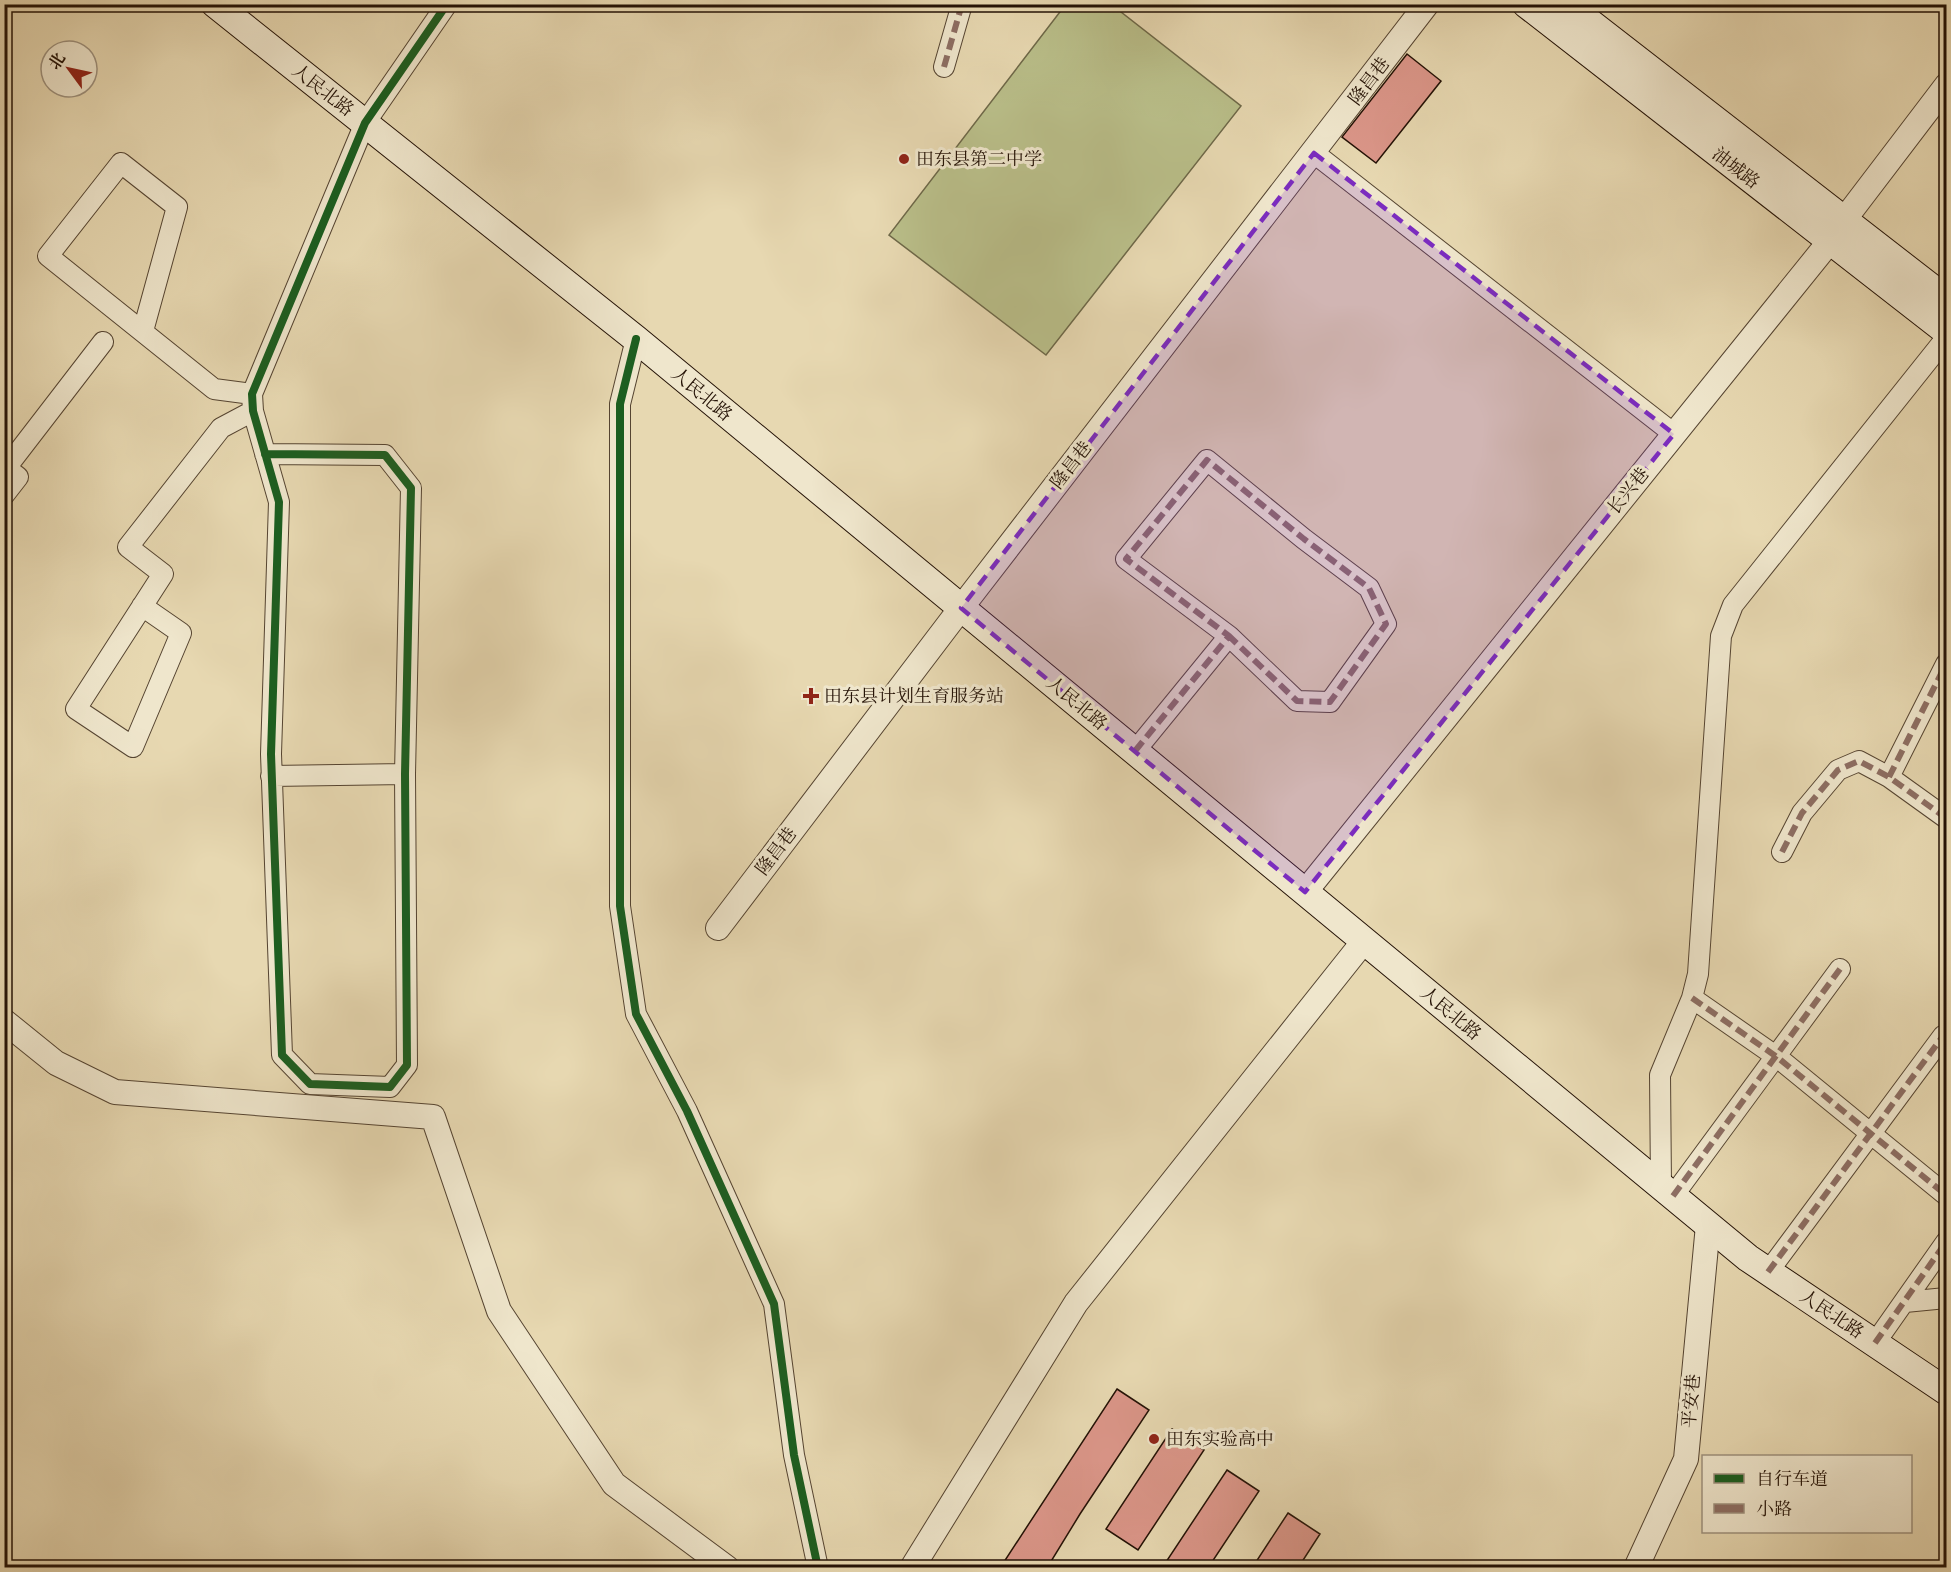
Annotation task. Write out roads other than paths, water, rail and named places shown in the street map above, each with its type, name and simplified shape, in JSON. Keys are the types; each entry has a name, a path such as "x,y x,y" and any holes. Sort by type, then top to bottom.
{"main road":[{"name":"人民北路","path":"214,4 636,339 1748,1258 1947,1391"},
{"name":"油城路","path":"1526,4 1837,230 1947,299"},
{"name":"油城路","path":"1566,4 1837,230 1947,331"}],"street":[{"path":"142,606 181,633 133,747 76,709 142,606 163,574 128,547 221,428 253,402 365,123 447,4"},
{"path":"944,67 962,4"},
{"name":"隆昌巷","path":"718,928 961,608 1427,4"},
{"name":"长兴巷","path":"1305,892 1837,230 1947,86"},
{"path":"1314,153 1674,434"},
{"path":"143,331 177,207 121,163 48,256 214,389 253,402"},
{"path":"1667,1191 1660,1075 1692,998 1698,974 1721,636 1733,605 1947,338"},
{"path":"636,339 620,404 620,906 634,1003 636,1014 687,1111 774,1304 794,1455 818,1568"},
{"path":"4,495 18,477 5,467 104,342"},
{"path":"253,402 265,454 279,502 271,776 282,1055 310,1084 390,1087 407,1065 405,774 411,488 385,455 265,454"},
{"path":"1207,460 1304,539 1369,588 1386,624 1330,702 1297,701 1229,636 1126,560 1207,460"},
{"path":"1135,751 1229,636"},
{"path":"1889,777 1947,664"},
{"path":"1782,852 1802,813 1838,770 1859,762 1889,777 1947,818"},
{"path":"271,776 405,774"},
{"path":"912,1568 1076,1304 1364,941"},
{"path":"1667,1191 1777,1057 1840,969"},
{"path":"1692,998 1777,1057 1947,1195"},
{"path":"4,1021 56,1063 115,1092 433,1117 499,1311 614,1484 727,1568"},
{"path":"1768,1272 1943,1036"},
{"name":"平安巷","path":"1636,1568 1686,1459 1708,1225"},
{"path":"1875,1343 1947,1242"},
{"path":"1905,1302 1947,1298"}],"place":[{"name":"田东县第二中学","path":"904,159"},
{"name":"田东县计划生育服务站","path":"811,696"},
{"name":"田东实验高中","path":"1154,1439"}]}
